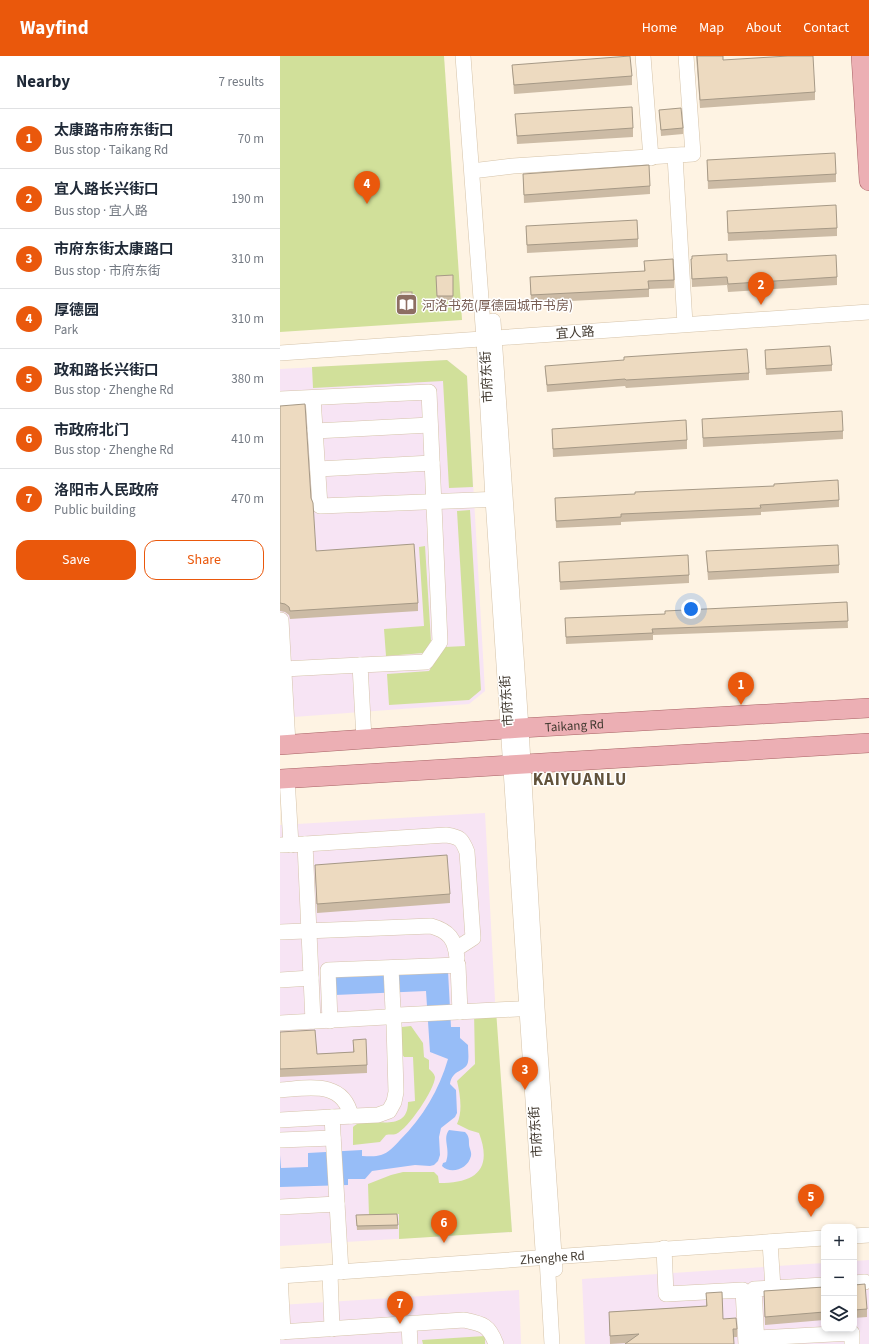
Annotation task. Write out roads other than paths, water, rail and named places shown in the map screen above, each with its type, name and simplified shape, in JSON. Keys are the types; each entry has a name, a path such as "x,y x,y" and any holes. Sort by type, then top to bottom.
{"main road":[{"path":"861,56 869,181"},
{"name":"Taikang Rd","path":"284,745 514,728 869,708"},
{"path":"284,778 869,743"}],"street":[{"name":"市府东街","path":"463,56 489,335"},
{"name":"市府东街","path":"471,56 480,170 499,499 549,1254 552,1344"},
{"path":"643,56 651,158"},
{"path":"480,170 513,166 693,154 686,56"},
{"path":"675,156 685,321"},
{"name":"宜人路","path":"280,353 489,335 869,306"},
{"name":"宜人路","path":"685,321 869,312"},
{"name":"宜人路","path":"280,345 489,335"},
{"path":"280,400 429,392 440,642 426,662 284,669"},
{"path":"313,398 320,506 499,499"},
{"path":"315,431 430,425"},
{"path":"318,469 432,463"},
{"path":"281,620 284,669 284,745"},
{"path":"360,665 364,739"},
{"path":"284,778 292,845 309,931 313,1022"},
{"path":"292,845 446,835 456,836 463,842 467,852 473,938 456,949"},
{"path":"280,932 431,926 441,929 450,936 456,949 458,965 456,1012"},
{"path":"330,1020 328,970 391,970 458,965"},
{"path":"280,1120 378,1115 389,1111 394,1102 396,1092 391,970"},
{"path":"280,980 311,978"},
{"path":"280,1023 532,1008"},
{"path":"280,1090 323,1088 332,1091 345,1100 351,1116"},
{"path":"332,1118 337,1204 337,1270 332,1328"},
{"path":"280,1140 334,1144"},
{"path":"280,1207 337,1204"},
{"path":"857,1229 869,1228"},
{"name":"Zhenghe Rd","path":"280,1276 337,1270 821,1231"},
{"path":"857,1236 869,1235"},
{"name":"Zhenghe Rd","path":"549,1254 821,1238"},
{"path":"770,1242 773,1288"},
{"path":"664,1248 666,1294 743,1290 753,1342"},
{"name":"市府东街","path":"549,1254 560,1344"},
{"name":"Zhenghe Rd","path":"280,1268 337,1270"},
{"path":"280,1276 281,1332 464,1320 481,1323 492,1333 496,1344"},
{"path":"753,1342 754,1289 821,1285"},
{"path":"409,1324 410,1344"},
{"path":"753,1342 852,1333 852,1344"}],"water":[{"path":"448,971 451,1027 460,1027 460,1038 468,1045 468,1062 465,1068 456,1073 451,1079 450,1084 456,1090 457,1113 455,1117 441,1128 439,1137 440,1155 438,1161 434,1165 430,1166 415,1165 372,1171 365,1179 348,1179 348,1185 280,1187 280,1155 281,1168 308,1167 308,1153 362,1150 362,1156 374,1156 384,1154 389,1151 396,1145 423,1112 440,1082 448,1059 430,1052 426,991 335,995 334,977"},
{"path":"449,1130 465,1132 468,1138 471,1153 469,1161 463,1167 454,1170 446,1169 442,1166 443,1163 446,1162 448,1153 446,1137"}],"place":[{"name":"厚德园","path":"367,204"},
{"name":"河洛书苑(厚德园城市书房)","path":"406,305"},
{"name":"宜人路长兴街口","path":"761,305"},
{"name":"太康路市府东街口","path":"741,705"},
{"name":"市府东街太康路口","path":"525,1090"},
{"name":"政和路长兴街口","path":"811,1217"},
{"name":"市政府北门","path":"444,1243"},
{"name":"洛阳市人民政府","path":"400,1324"}],"district":[{"name":"KAIYUANLU","path":"580,779"}]}
